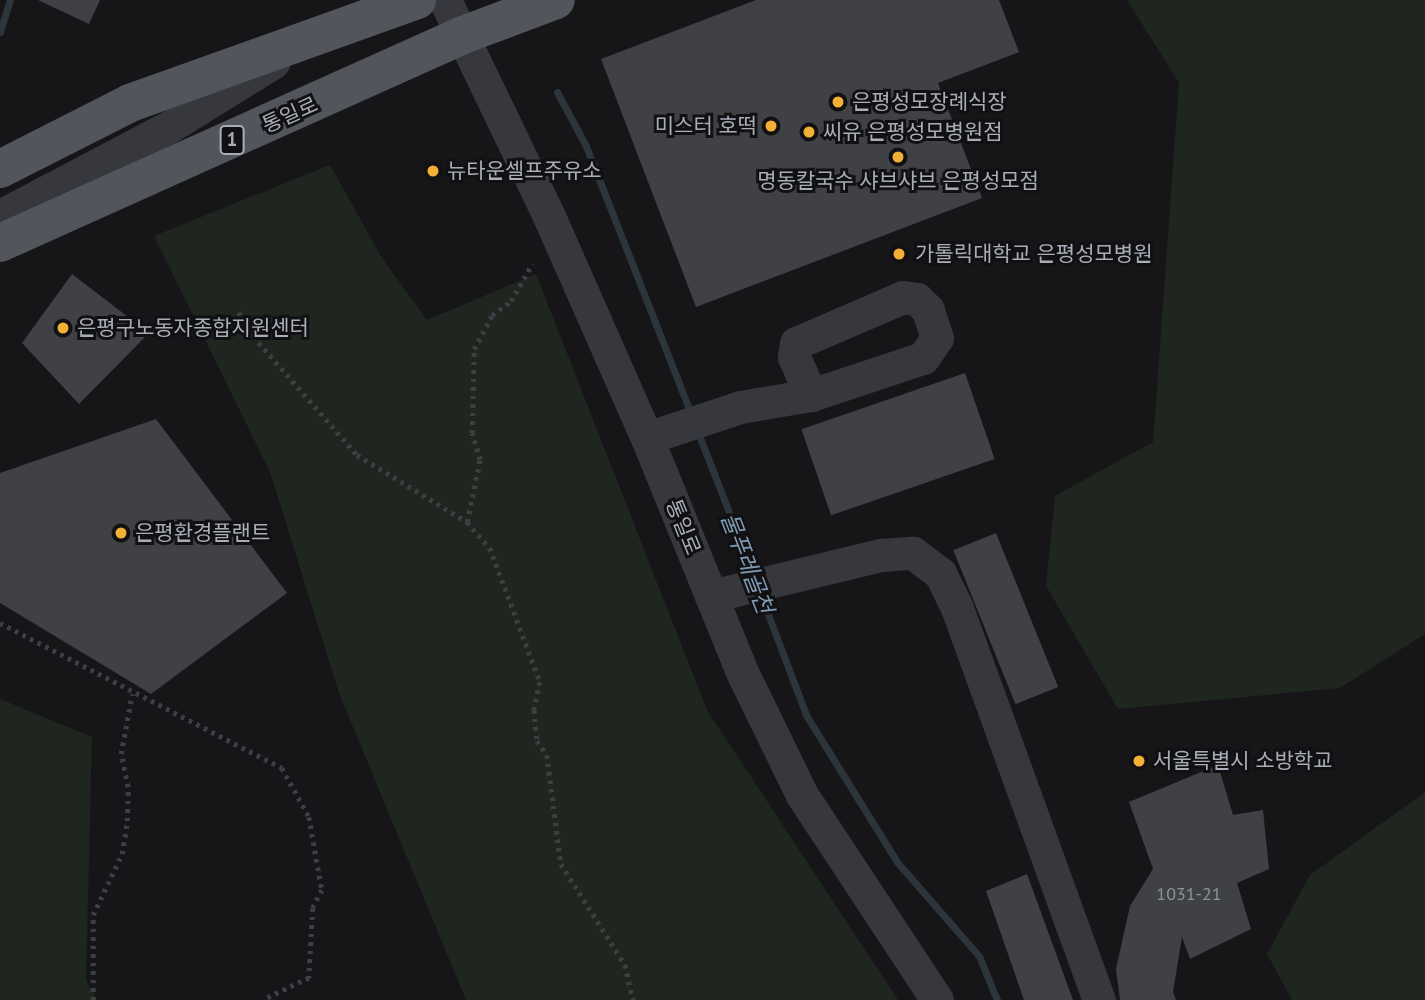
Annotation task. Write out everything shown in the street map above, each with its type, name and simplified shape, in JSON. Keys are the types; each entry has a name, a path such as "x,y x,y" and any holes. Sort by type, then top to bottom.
{"main road":[{"path":"0,169 130,103 417,0"},
{"name":"통일로","path":"0,243 463,35 556,0"}],"street":[{"path":"445,0 463,35"},
{"name":"통일로","path":"463,35 656,435 724,592 802,795 937,1000"},
{"path":"0,216 169,127 315,37"},
{"path":"656,435 740,407 811,395"},
{"path":"724,592 880,555 913,553 940,573 957,608 1099,1000"}],"path":[{"path":"467,522 480,460 472,433 474,349 492,315 511,300 532,264"},
{"path":"239,312 253,336 357,455 467,522 490,548 540,682 534,710 537,741 547,755 561,864 625,965 633,1000"},
{"path":"0,623 132,694 282,768 309,817 322,890 313,908 309,978 263,1000"},
{"path":"93,1000 93,915 122,854 127,821 128,787 121,754 132,694"}],"shaded area":[{"path":"1127,0 1425,0 1425,634 1340,688 1118,709 1046,586 1055,496 1153,442 1179,83"},
{"path":"330,165 382,258 427,320 536,274 707,710 898,1000 466,1000 339,693 270,472 154,236"},
{"path":"0,699 92,737 86,980 97,1000 0,1000"},
{"path":"1425,792 1425,1000 1292,1000 1267,954 1310,875"}],"building":[{"path":"38,0 100,0 89,24"},
{"path":"756,0 999,0 1019,52 938,83 982,198 696,307 601,59"},
{"path":"72,274 149,333 79,404 22,343"},
{"path":"965,373 995,459 831,515 801,429"},
{"name":"은평환경플랜트","path":"156,419 287,593 151,694 0,603 0,473"},
{"path":"996,533 1058,687 1016,704 953,550"},
{"path":"1218,765 1233,815 1263,810 1269,869 1237,883 1251,929 1190,959 1182,937 1173,992 1176,1000 1120,1000 1116,969 1130,906 1153,869 1129,802"},
{"path":"1027,874 1073,1000 1024,1000 986,891"}],"waterway":[{"path":"0,32 10,0"},
{"name":"물푸레골천","path":"557,92 586,146 692,416"},
{"name":"물푸레골천","path":"697,430 754,576"},
{"name":"물푸레골천","path":"760,593 806,715 897,862 979,956 997,1000"}],"place":[{"name":"은평성모장례식장","path":"838,102"},
{"name":"미스터 호떡","path":"771,126"},
{"name":"씨유 은평성모병원점","path":"809,132"},
{"name":"명동칼국수 샤브샤브 은평성모점","path":"898,157"},
{"name":"뉴타운셀프주유소","path":"433,171"},
{"name":"가톨릭대학교 은평성모병원","path":"899,254"},
{"name":"은평구노동자종합지원센터","path":"63,328"},
{"name":"은평환경플랜트","path":"121,533"},
{"name":"서울특별시 소방학교","path":"1139,761"}]}
